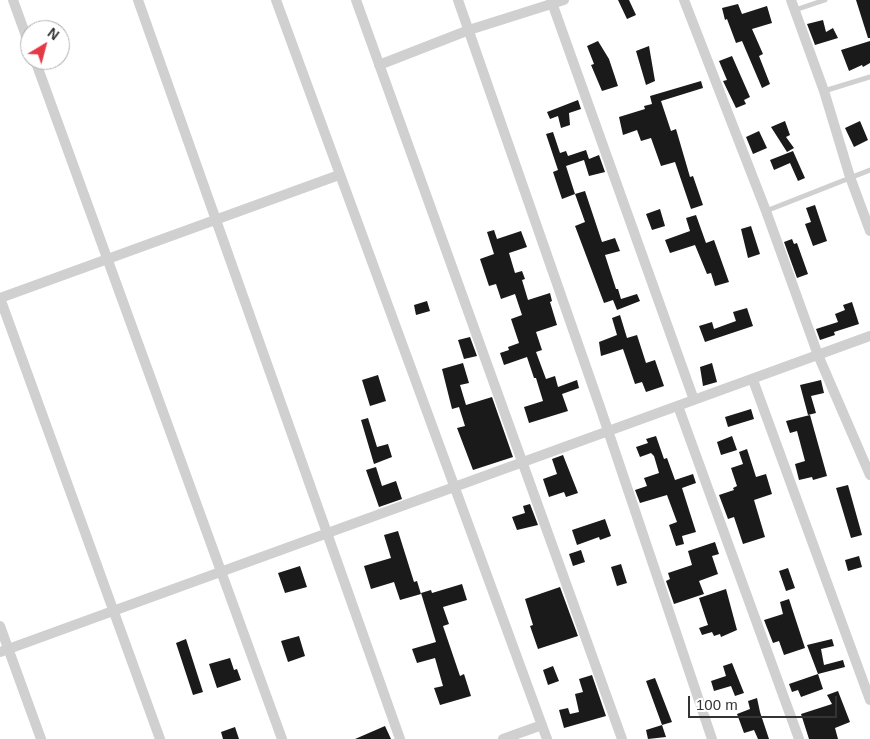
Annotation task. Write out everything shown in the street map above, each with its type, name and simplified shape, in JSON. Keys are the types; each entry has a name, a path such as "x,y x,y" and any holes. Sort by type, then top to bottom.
{"street":[{"path":"13,0 20,20"},
{"path":"138,0 400,739"},
{"path":"276,0 547,739"},
{"path":"356,0 622,739"},
{"path":"458,0 608,431 712,739"},
{"path":"379,65 469,30 551,2 564,0"},
{"path":"684,0 766,212 818,355 870,476"},
{"path":"551,2 694,400"},
{"path":"792,5 824,91 850,177 870,231"},
{"path":"39,70 282,739"},
{"path":"160,739 0,298 339,174"},
{"path":"4,650 870,336"},
{"path":"753,380 870,700"},
{"path":"678,406 799,739"},
{"path":"0,626 4,650 41,739"},
{"path":"503,739 542,725"}],"lane":[{"path":"792,5 825,0"},
{"path":"824,91 870,77"},
{"path":"766,212 870,170"}],"building":[{"path":"618,0 629,0 636,15 627,19"},
{"path":"856,0 870,0 870,38 868,38"},
{"path":"738,4 742,14 767,6 772,23 752,29 763,54 759,56 770,84 762,88 742,41 736,43 727,19 725,20 722,8"},
{"path":"823,20 826,32 833,28 838,38 815,45 807,24"},
{"path":"598,41 609,59 618,86 602,91 591,65 594,64 587,46"},
{"path":"870,41 870,63 849,71 841,50"},
{"path":"649,46 655,81 646,85 636,51"},
{"path":"732,56 750,97 744,100 746,104 736,108 723,81 727,80 719,61"},
{"path":"701,81 703,88 661,101 671,131 676,129 690,177 693,176 703,205 691,209 675,162 661,166 651,138 641,141 637,130 623,135 619,117 645,109 644,106 652,104 650,96"},
{"path":"578,100 581,109 569,113 570,125 561,128 558,116 550,119 547,112"},
{"path":"785,121 790,135 786,137 794,148 787,152 771,127"},
{"path":"860,121 868,140 854,147 845,128"},
{"path":"759,131 767,148 753,154 746,137"},
{"path":"553,132 560,153 566,151 568,156 586,150 589,159 599,155 605,172 589,176 584,160 566,166 575,194 562,199 553,172 558,170 546,134"},
{"path":"793,151 805,178 798,181 790,163 774,170 770,160"},
{"path":"585,191 602,242 615,238 620,251 605,255 621,299 637,294 640,301 617,310 613,300 604,303 575,226 585,222 575,194"},
{"path":"815,205 827,241 813,246 805,224 811,222 806,208"},
{"path":"660,209 665,226 652,230 646,214"},
{"path":"696,215 706,243 714,240 729,282 715,286 711,273 707,274 695,245 670,253 665,240 690,231 686,218"},
{"path":"751,226 760,254 748,258 741,229"},
{"path":"494,230 497,239 521,231 527,247 509,253 515,273 522,271 525,279 522,280 528,300 550,293 552,301 550,302 557,325 536,332 542,350 536,352 546,379 555,376 558,387 577,380 579,388 562,394 568,411 529,423 524,407 543,401 536,378 534,378 527,357 504,365 500,353 509,350 508,347 519,343 511,319 522,315 515,294 501,299 496,284 489,286 480,259 494,254 487,232"},
{"path":"792,239 794,244 797,243 808,274 797,278 784,242"},
{"path":"427,301 430,311 416,315 414,305"},
{"path":"852,302 859,324 834,332 835,335 820,340 816,329 838,322 835,314 845,310 843,305"},
{"path":"747,308 753,326 705,342 699,326 712,322 714,329 736,321 733,312"},
{"path":"620,315 627,338 637,335 646,363 655,360 664,386 646,392 642,382 635,384 623,349 601,356 599,342 617,335 612,318"},
{"path":"470,337 477,356 464,359 458,340"},
{"path":"463,363 469,383 460,385 466,405 492,397 513,457 473,470 457,428 465,426 459,407 452,409 442,369"},
{"path":"712,363 717,382 703,386 700,367"},
{"path":"378,375 386,401 370,406 362,380"},
{"path":"821,380 824,393 811,396 816,413 808,415 800,385"},
{"path":"751,409 754,419 728,427 725,417"},
{"path":"810,415 827,476 813,480 812,477 799,480 795,464 805,461 797,431 790,433 786,421"},
{"path":"368,418 377,447 388,444 392,457 374,464 361,420"},
{"path":"656,436 664,459 667,458 675,480 693,474 696,483 682,488 696,532 682,536 684,544 676,546 669,525 677,522 667,495 640,503 635,490 647,486 644,478 659,473 654,456 651,453 640,457 636,447 648,443 646,439"},
{"path":"732,436 737,450 721,455 717,442"},
{"path":"747,449 756,477 766,474 772,494 754,500 765,537 743,544 734,517 728,519 719,495 734,490 733,488 737,486 731,468 743,464 739,452"},
{"path":"563,455 578,493 566,497 564,492 549,497 543,479 557,474 552,459"},
{"path":"376,467 382,486 396,481 402,499 379,507 366,470"},
{"path":"848,485 862,535 851,538 836,488"},
{"path":"530,504 538,525 517,530 512,517 525,513 523,506"},
{"path":"605,519 611,536 600,540 599,537 577,545 572,530"},
{"path":"398,531 414,582 417,581 421,594 400,600 394,582 371,589 364,566 391,558 384,535"},
{"path":"715,542 719,554 712,556 718,574 699,581 704,594 674,604 666,581 670,579 668,573 692,565 688,551"},
{"path":"581,550 585,562 573,566 569,554"},
{"path":"859,556 862,567 848,571 845,560"},
{"path":"621,564 627,583 617,586 611,567"},
{"path":"300,566 307,587 285,593 278,573"},
{"path":"788,568 795,588 786,591 779,571"},
{"path":"462,584 467,600 443,607 449,624 443,626 460,676 464,674 471,696 440,705 434,688 443,686 435,658 417,663 412,649 436,642 421,593 431,590 432,593"},
{"path":"560,587 578,636 538,649 530,626 533,625 525,599"},
{"path":"726,589 737,630 721,637 720,634 714,636 712,632 702,635 699,628 708,625 699,598"},
{"path":"789,599 805,648 784,655 779,641 773,643 764,620 783,614 780,602"},
{"path":"299,636 305,656 288,662 281,641"},
{"path":"186,639 203,692 193,695 176,643"},
{"path":"832,639 834,646 821,649 824,665 843,660 845,667 818,674 807,645"},
{"path":"230,658 234,670 237,669 241,680 217,688 209,664"},
{"path":"732,663 744,693 735,696 731,686 714,691 711,681 726,676 723,666"},
{"path":"553,666 559,681 548,685 543,670"},
{"path":"818,674 823,689 801,697 798,690 792,692 789,684"},
{"path":"592,675 606,716 564,728 559,710 568,708 570,714 579,712 575,694 583,692 579,679"},
{"path":"655,678 672,722 662,725 646,681"},
{"path":"838,691 850,722 835,728 838,739 809,739 801,714 832,704 827,695"},
{"path":"757,698 769,739 758,739 754,730 744,733 737,714 750,709 748,701"},
{"path":"662,725 666,737 648,739 646,730"},
{"path":"385,726 391,739 355,739"},
{"path":"235,727 239,739 223,739 221,732"}]}
